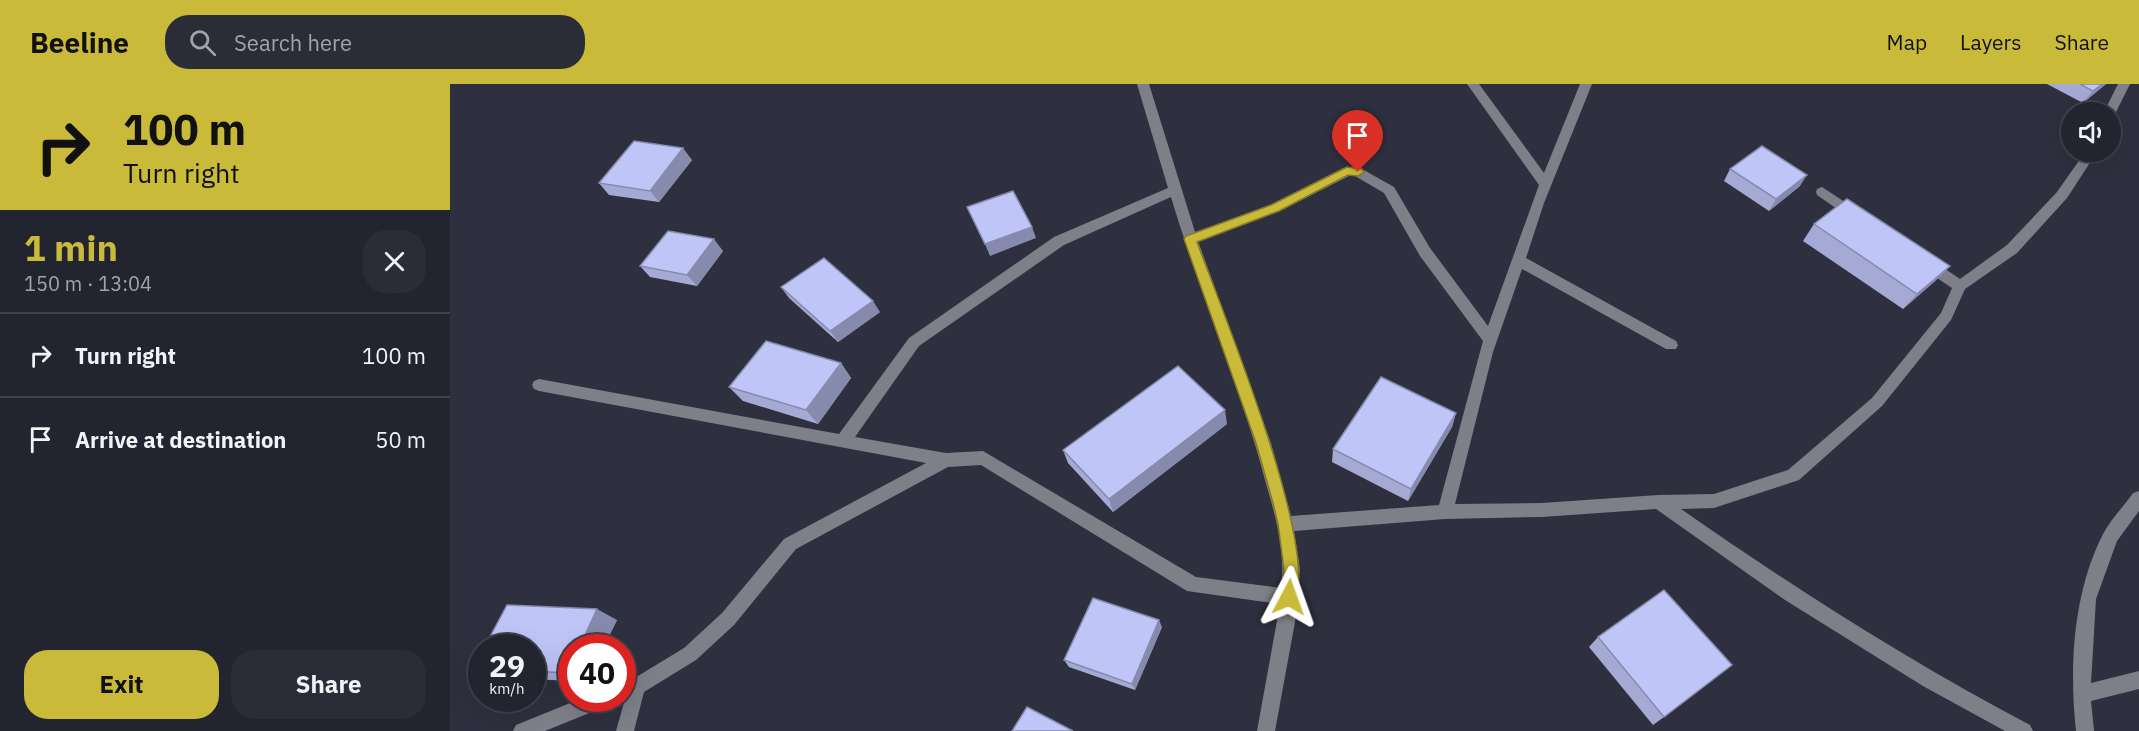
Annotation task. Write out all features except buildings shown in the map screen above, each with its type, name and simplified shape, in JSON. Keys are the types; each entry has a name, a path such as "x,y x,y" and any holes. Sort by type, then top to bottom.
{"street":[{"path":"1143,84 1190,239 1263,443 1285,524 1292,569 1266,731"},
{"path":"1473,84 1545,184"},
{"path":"1445,512 1490,340 1545,184 1586,84"},
{"path":"2115,102 2124,84"},
{"path":"1285,524 1445,512 1542,510 1658,502 1714,501 1793,475 1877,402 1946,316 1960,286 2012,249 2062,195 2084,162"},
{"path":"1190,239 1275,208 1347,171 1358,172 1389,190 1425,252 1490,340"},
{"path":"843,441 914,342 1059,241 1175,190"},
{"path":"1822,192 1871,225"},
{"path":"1920,259 1960,286"},
{"path":"1518,260 1671,345"},
{"path":"539,385 946,460 982,458 1193,585 1289,597"},
{"path":"636,685 690,654 728,619 790,544 946,460"},
{"path":"2085,731 2081,694 2088,599 2110,537 2139,498"},
{"path":"1658,502 1741,561 1953,696 2024,731"},
{"path":"2081,694 2139,680"},
{"path":"522,731 570,712"},
{"path":"625,731 627,712"}],"route":[{"path":"1289,597 1292,569 1280,503 1263,443 1190,239 1275,208 1347,171 1358,172"}]}
